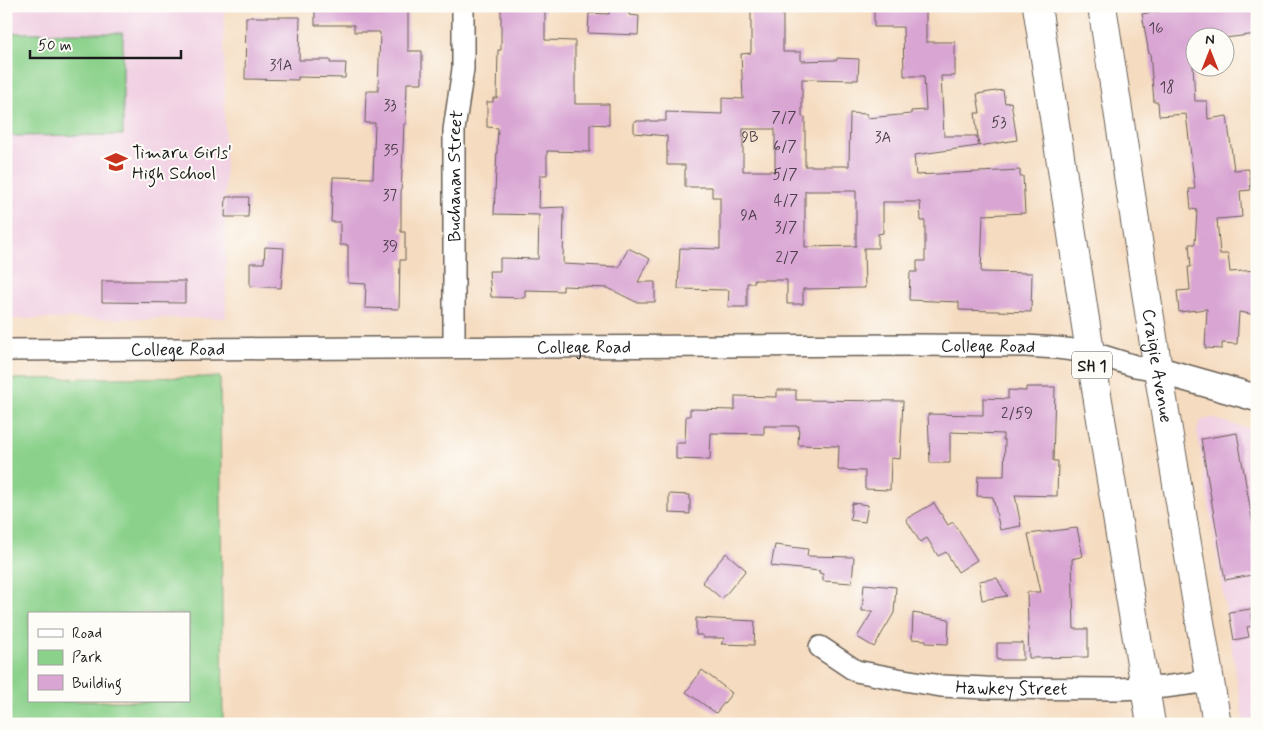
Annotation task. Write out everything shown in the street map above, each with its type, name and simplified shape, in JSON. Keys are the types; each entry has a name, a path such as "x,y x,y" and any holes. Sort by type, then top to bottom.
{"highway":[{"name":"SH 1","path":"1036,6 1151,724"},
{"name":"Craigie Avenue","path":"1102,6 1158,370 1217,724"}],"street":[{"name":"Buchanan Street","path":"454,347 454,130 463,70 462,6"},
{"name":"College Road","path":"6,350 1025,346 1090,352 1135,366 1158,370"},
{"path":"1158,370 1257,398"},
{"name":"Hawkey Street","path":"820,647 856,671 941,686 1118,689 1211,683"}],"shaded area":[{"name":"Timaru Girls' High School","path":"6,6 224,6 226,318 6,319"},
{"path":"1211,418 1257,431 1257,724 1244,724 1197,431 1200,421"}],"green space":[{"path":"6,33 123,33 123,135 6,136"},
{"path":"220,377 223,724 6,724 6,379"}],"building":[{"path":"315,6 408,7 408,51 422,51 422,83 407,83 401,194 401,232 405,232 405,260 400,260 399,309 365,308 366,284 348,283 348,245 340,245 340,222 331,222 333,177 373,178 375,123 365,123 366,91 378,91 380,32 354,32 354,25 315,25"},
{"path":"610,6 630,6 629,15 639,16 638,35 588,33 589,13 609,14"},
{"path":"751,6 783,6 783,52 801,52 801,61 837,60 837,58 859,59 858,80 802,79 802,117 805,117 805,166 849,166 850,113 867,114 867,118 911,114 911,111 926,110 924,76 904,76 903,27 874,27 874,8 926,6 926,42 955,42 955,76 941,76 944,136 977,136 978,146 914,155 916,175 1020,170 1020,176 1023,176 1025,213 983,215 981,272 1032,273 1031,312 959,310 959,302 909,300 910,272 917,272 917,261 925,261 925,221 921,221 920,202 883,202 883,233 878,234 878,248 864,248 865,288 803,289 803,304 787,304 787,280 754,280 754,283 747,283 747,307 728,307 729,290 678,289 680,248 720,249 720,197 712,197 712,187 685,187 685,165 667,165 667,136 634,133 634,121 666,121 666,112 722,114 722,98 743,99 741,54 751,53","holes":["743,129 775,129 775,171 743,171","805,191 856,191 856,246 805,247"]},
{"path":"1191,6 1257,6 1257,34 1236,37 1236,28 1186,28 1186,78 1194,78 1195,101 1207,101 1208,119 1227,116 1234,170 1249,169 1251,190 1240,191 1242,217 1217,219 1220,254 1228,254 1230,272 1257,270 1257,315 1239,312 1237,344 1222,343 1222,349 1205,348 1207,309 1179,312 1177,291 1190,290 1189,244 1195,244 1197,210 1191,209 1189,189 1195,189 1186,114 1159,116 1158,102 1154,102 1150,53 1142,14"},
{"path":"501,7 545,7 545,40 575,41 575,104 609,104 609,125 590,124 590,152 547,151 547,175 540,175 539,208 564,207 563,264 619,267 628,248 650,259 638,282 655,282 655,302 636,302 608,288 563,286 563,291 525,290 525,298 491,297 489,271 500,271 500,258 538,259 539,215 494,214 498,128 487,127 487,102 493,102 493,98 497,98 498,50 501,50"},
{"path":"246,17 300,17 299,60 330,60 330,63 346,63 345,78 298,77 298,80 245,79"},
{"path":"1003,90 1005,103 1011,102 1017,140 979,146 975,113 980,113 977,94"},
{"path":"226,197 249,197 248,217 225,217"},
{"path":"265,247 284,248 281,288 250,286 250,263 264,263"},
{"path":"102,281 185,281 185,303 102,302"},
{"path":"1026,387 1055,387 1053,461 1058,461 1057,496 1015,495 1021,526 1000,530 993,497 977,496 978,476 1004,476 1005,440 1003,440 1003,434 950,432 950,463 930,463 928,414 983,415 983,398 1008,399 1008,390 1026,391"},
{"path":"777,390 796,390 796,400 903,401 900,459 891,458 890,490 865,489 865,471 838,470 839,446 798,445 799,426 764,426 764,434 711,433 710,460 676,459 676,443 685,443 686,416 690,416 690,409 735,410 735,396 777,397"},
{"path":"1237,433 1257,547 1257,574 1225,580 1201,439"},
{"path":"669,494 690,495 690,514 669,513"},
{"path":"852,503 868,505 865,522 850,520"},
{"path":"934,503 948,525 953,522 977,560 958,572 946,552 938,556 927,538 920,542 906,519"},
{"path":"1077,528 1083,556 1072,559 1074,629 1088,629 1088,657 1029,658 1027,592 1041,592 1028,534"},
{"path":"775,545 808,549 807,556 854,557 852,583 823,581 823,574 819,573 820,571 771,566"},
{"path":"726,553 746,570 722,599 702,582"},
{"path":"997,578 1007,596 982,600 979,581"},
{"path":"864,584 896,587 894,613 874,647 857,637 873,611 862,611"},
{"path":"1251,609 1253,626 1247,627 1249,637 1234,640 1229,612"},
{"path":"913,613 949,619 948,644 926,643 926,640 912,639"},
{"path":"696,618 755,621 754,645 721,644 725,638 703,638 703,635 696,635"},
{"path":"997,643 1023,643 1023,660 997,660"},
{"path":"702,670 732,693 716,713 686,692"}],"place":[{"name":"Timaru Girls' High School","path":"116,162"}]}
